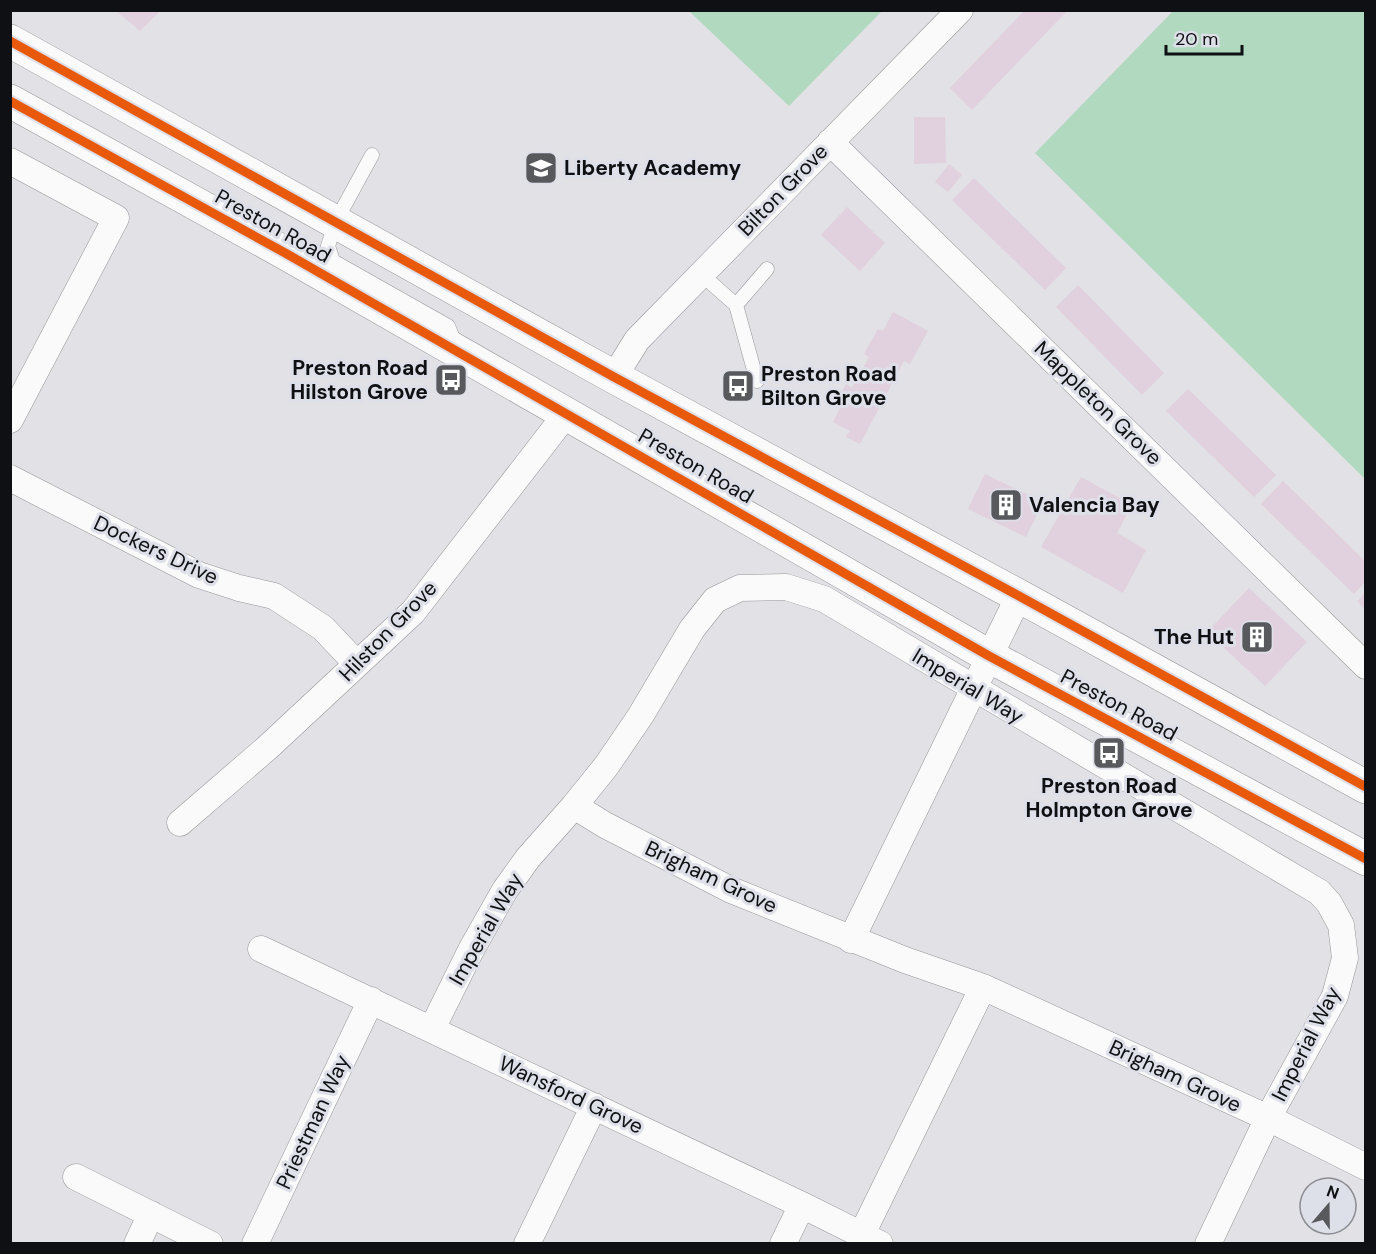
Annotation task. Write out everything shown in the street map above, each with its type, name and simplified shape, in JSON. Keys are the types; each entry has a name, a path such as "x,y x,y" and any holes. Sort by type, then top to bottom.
{"street":[{"name":"Bilton Grove","path":"614,377 637,340 960,10"},
{"name":"Preston Road","path":"10,41 614,377 1019,596 1365,787"},
{"name":"Preston Road","path":"10,101 287,254 989,656 1365,859"},
{"name":"Mappleton Grove","path":"830,142 1365,666"},
{"path":"10,161 116,219 10,420"},
{"name":"Hilston Grove","path":"180,823 267,748 413,612 567,413"},
{"name":"Dockers Drive","path":"10,478 200,575 239,588 274,596 323,628 357,664"},
{"name":"Imperial Way","path":"432,1029 471,950 505,890 528,858 607,765 641,715 692,629 715,600 740,588 786,587 824,599 1319,892 1329,903 1341,925 1345,958 1335,996 1268,1118 1208,1244"},
{"path":"851,940 1019,596"},
{"name":"Brigham Grove","path":"574,806 605,825 731,890 851,940 983,987 1268,1118 1365,1167"},
{"name":"Wansford Grove","path":"261,948 802,1204 871,1239"},
{"path":"871,1239 983,987"},
{"name":"Priestman Way","path":"255,1244 371,1000"},
{"path":"527,1244 594,1106"},
{"path":"76,1177 210,1244"},
{"path":"783,1244 802,1204"},
{"path":"136,1244 151,1214"}],"lane":[{"path":"372,155 336,221 328,246 333,261 448,326 460,353"},
{"path":"736,305 766,269"},
{"path":"701,274 736,305 757,381"}],"green space":[{"path":"1174,10 1365,11 1365,479 1035,153"},
{"path":"689,11 882,11 789,106"}],"building":[{"path":"115,10 161,10 140,31"},
{"path":"1025,10 1068,10 972,110 950,88"},
{"path":"914,117 945,117 946,163 914,164"},
{"path":"949,164 962,175 948,192 935,182"},
{"path":"974,178 1066,268 1045,290 952,200"},
{"path":"847,207 885,243 860,271 821,235"},
{"path":"1078,285 1164,373 1142,395 1056,307"},
{"path":"893,312 928,331 910,364 904,361 860,444 846,437 850,431 833,422 843,402 838,399 846,384 852,388 869,357 864,354 878,329 883,331"},
{"path":"1188,389 1276,475 1254,497 1166,411"},
{"name":"Valencia Bay","path":"985,474 1043,502 1026,537 968,509"},
{"path":"1081,477 1132,505 1117,533 1146,550 1123,593 1041,547"},
{"path":"1283,481 1366,562 1366,581 1354,594 1261,504"},
{"name":"The Hut","path":"1249,588 1307,642 1265,686 1207,632"},
{"path":"1366,592 1366,610 1357,601"}],"cycle path":[{"path":"10,41 614,377 1366,787"},
{"path":"10,101 287,254 989,656 1366,859"}],"place":[{"name":"Liberty Academy","path":"541,168"},
{"name":"Preston Road Hilston Grove","path":"451,380"},
{"name":"Preston Road Bilton Grove","path":"738,386"},
{"name":"Valencia Bay","path":"1006,505"},
{"name":"The Hut","path":"1257,637"},
{"name":"Preston Road Holmpton Grove","path":"1109,753"}]}
